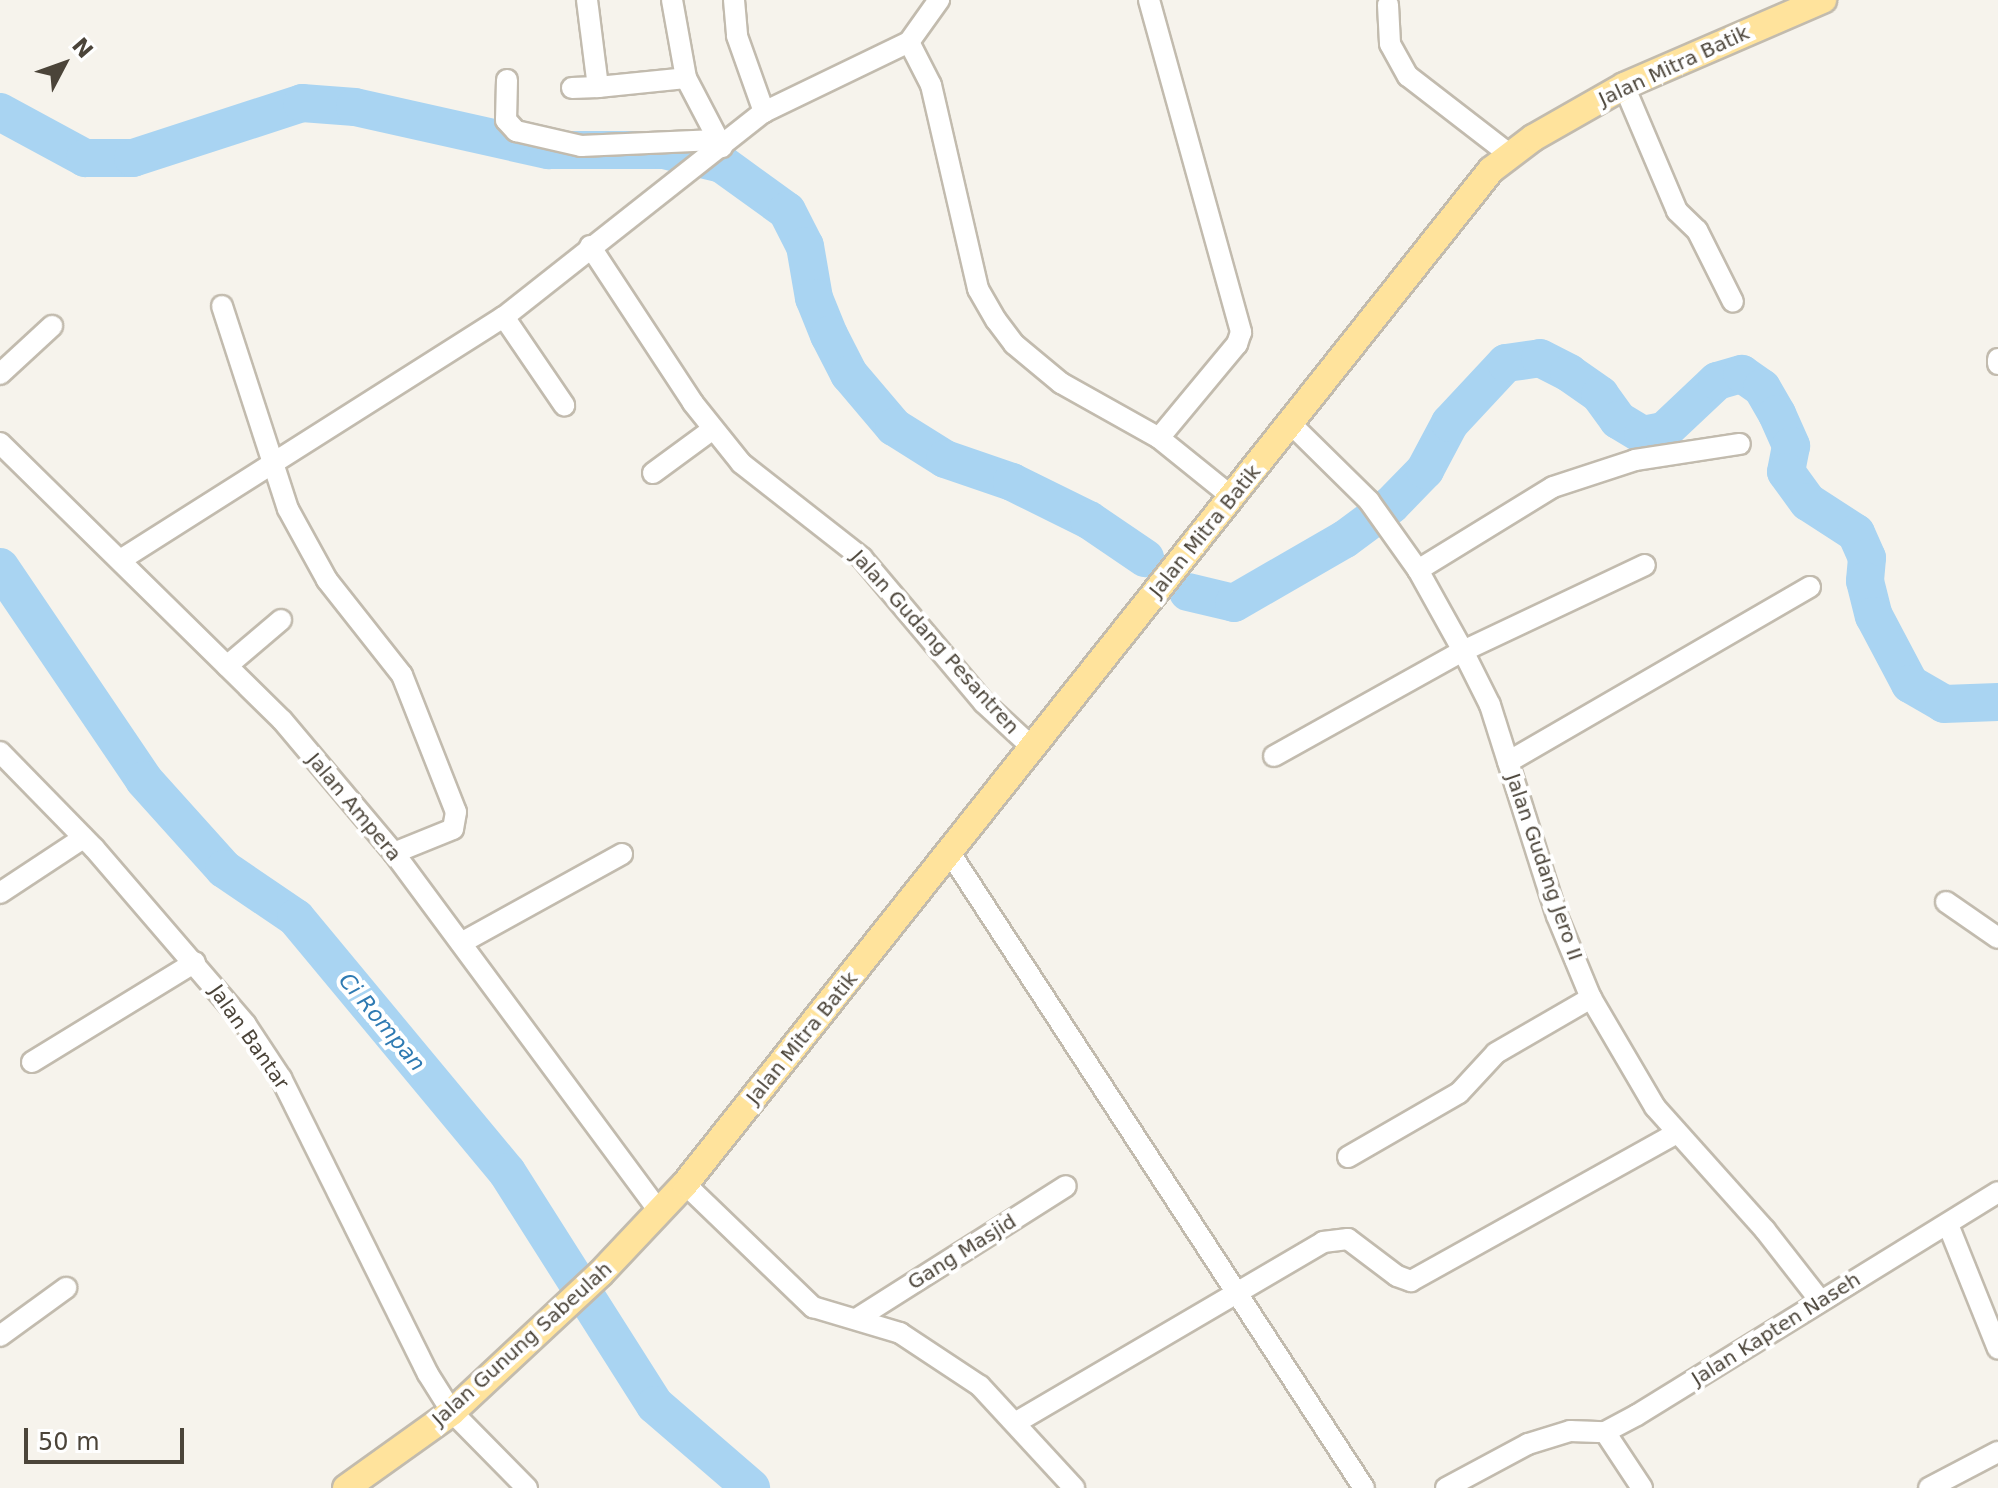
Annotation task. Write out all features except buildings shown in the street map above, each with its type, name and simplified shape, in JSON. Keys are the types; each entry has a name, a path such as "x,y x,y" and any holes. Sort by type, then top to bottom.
{"main road":[{"name":"Jalan Mitra Batik","path":"685,1184 1291,424 1472,191 1509,154 1624,86 1823,0"},
{"name":"Jalan Gunung Sabeulah","path":"346,1488 452,1412 601,1273 685,1184"}],"street":[{"path":"587,0 598,87"},
{"path":"672,0 686,78 716,148"},
{"path":"734,0 737,36 764,112"},
{"path":"122,559 272,460 504,317 590,246 692,172 716,148 764,112 909,42 939,0"},
{"path":"1149,0 1241,332 1237,344 1159,438"},
{"path":"1388,5 1390,44 1408,76 1509,154"},
{"path":"909,42 931,85 978,289 996,320 1014,344 1061,383 1159,438 1231,496"},
{"path":"572,88 686,78"},
{"path":"507,80 506,120 516,131 581,146 716,148"},
{"path":"1624,86 1677,211 1697,230 1733,302"},
{"name":"Jalan Gudang Pesantren","path":"590,246 713,429 741,463 862,558 984,703 1033,748"},
{"path":"222,306 288,509 315,561 402,675 456,812 453,829 394,853"},
{"path":"504,317 564,405"},
{"path":"0,374 52,326"},
{"name":"Jalan Gudang Jero II","path":"1291,424 1369,501 1418,570 1463,651 1490,705 1557,916 1591,998 1675,1134 1765,1230 1819,1299"},
{"path":"653,473 713,429"},
{"name":"Jalan Ampera","path":"0,443 122,559 282,720 394,853 660,1213"},
{"path":"1418,570 1553,487 1635,460 1740,444"},
{"path":"1274,756 1463,651 1645,565"},
{"path":"1508,762 1810,587"},
{"path":"227,666 281,620"},
{"name":"Jalan Bantar","path":"0,752 195,962 281,1078 452,1412 527,1488"},
{"path":"0,893 83,838"},
{"path":"950,853 1364,1488"},
{"path":"461,943 622,854"},
{"path":"1946,902 1998,938"},
{"path":"32,1062 195,962"},
{"path":"1348,1157 1459,1093 1496,1053 1591,998"},
{"path":"1015,1423 1335,1238 1348,1239 1411,1281 1675,1134"},
{"path":"685,1184 813,1307 858,1318 925,1349 980,1386 1074,1488"},
{"name":"Gang Masjid","path":"858,1318 1066,1186"},
{"name":"Jalan Kapten Naseh","path":"1605,1432 1819,1299 1949,1227 1998,1192"},
{"path":"1949,1227 1998,1349"},
{"path":"0,1336 66,1288"},
{"path":"1446,1488 1528,1444 1570,1431 1605,1432 1642,1488"},
{"path":"1929,1488 1998,1452"}],"waterway":[{"path":"0,112 85,158 133,158 302,103 355,107 548,150 664,150 722,164 787,211 805,246 814,298 829,335 849,374 894,427 945,459 1012,482 1089,520 1145,558"},
{"path":"1188,592 1234,603 1345,539 1391,505 1425,470 1450,423 1506,363 1540,358 1569,373 1600,395 1618,420 1643,435 1664,431 1717,381 1742,374 1762,388 1777,414 1791,446 1786,472 1808,502 1856,533 1867,558 1865,581 1874,616 1910,684 1944,704 1998,702"},
{"name":"Ci Rompan","path":"0,567 144,780 224,869 296,918 507,1172 655,1405 751,1488"}]}
